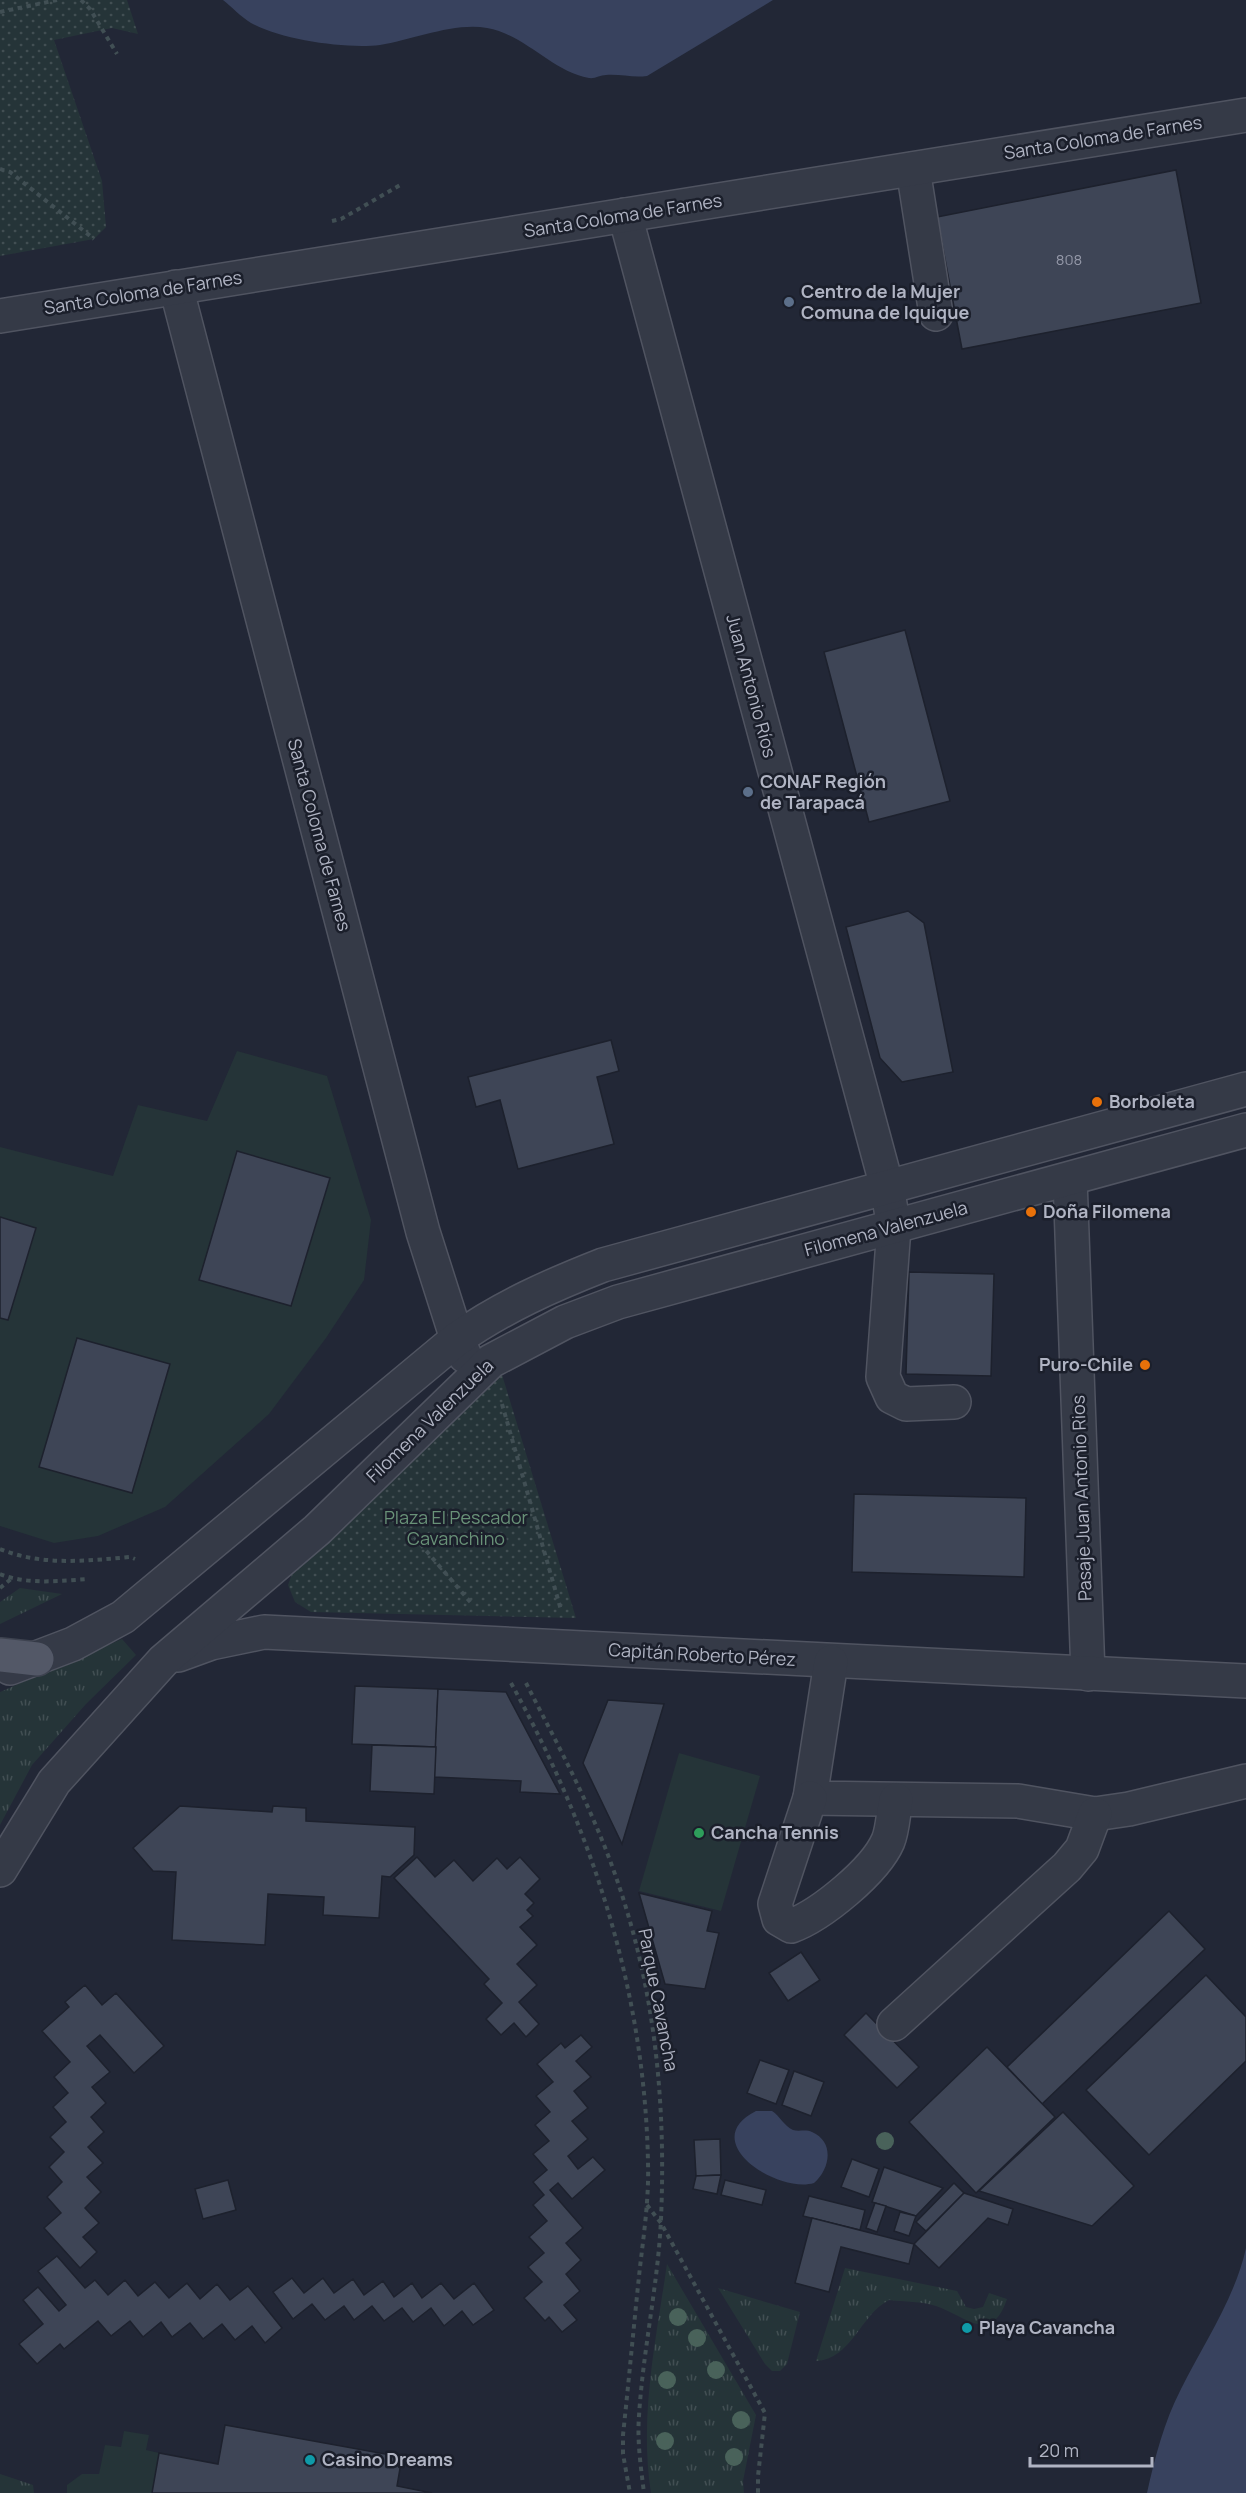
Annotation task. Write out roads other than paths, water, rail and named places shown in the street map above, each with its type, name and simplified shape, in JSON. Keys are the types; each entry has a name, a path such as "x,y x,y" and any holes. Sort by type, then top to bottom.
{"main road":[{"path":"0,1655 37,1659"}],"street":[{"name":"Santa Coloma de Farnes","path":"0,316 1246,115"},
{"path":"913,169 936,314"},
{"name":"Juan Antonio Ríos","path":"625,216 886,1187 894,1227 883,1377 892,1397 906,1404 954,1402"},
{"name":"Santa Coloma de Fames","path":"176,287 423,1232 457,1339 483,1369"},
{"path":"0,1671 73,1644 123,1617 457,1339 482,1322 548,1286 603,1265 1246,1089"},
{"name":"Filomena Valenzuela","path":"0,1870 54,1782 163,1661 317,1530 438,1410 483,1369 565,1322 618,1302 1246,1130"},
{"name":"Pasaje Juan Antonio Rios","path":"1070,1179 1088,1674"},
{"name":"Capitán Roberto Pérez","path":"163,1661 211,1643 264,1632 1246,1681"},
{"path":"831,1662 810,1798 775,1904 779,1919 791,1926 806,1920 870,1868 888,1840 896,1800"},
{"path":"810,1798 1017,1801 1095,1814 1129,1809 1246,1781"},
{"path":"894,2024 1066,1867 1082,1849 1095,1814"}],"water":[{"path":"223,0 773,0 647,76 606,75 591,78 575,74 514,38 487,28 461,27 392,43 349,46 314,42 264,29 247,21"},
{"path":"756,2111 772,2111 795,2131 812,2132 824,2142 828,2156 824,2171 814,2183 798,2184 781,2181 764,2173 738,2150 735,2136 740,2123"},
{"path":"1246,2248 1246,2493 1147,2493 1170,2414 1227,2302"}],"place":[{"name":"Centro de la Mujer Comuna de Iquique","path":"789,302"},
{"name":"CONAF Región de Tarapacá","path":"748,792"},
{"name":"Borboleta","path":"1097,1102"},
{"name":"Doña Filomena","path":"1031,1212"},
{"name":"Puro-Chile","path":"1145,1365"},
{"name":"Cancha Tennis","path":"699,1833"},
{"name":"Playa Cavancha","path":"967,2328"},
{"name":"Casino Dreams","path":"310,2460"}],"park label":[{"name":"Plaza El Pescador Cavanchino","path":"456,1528"}]}
